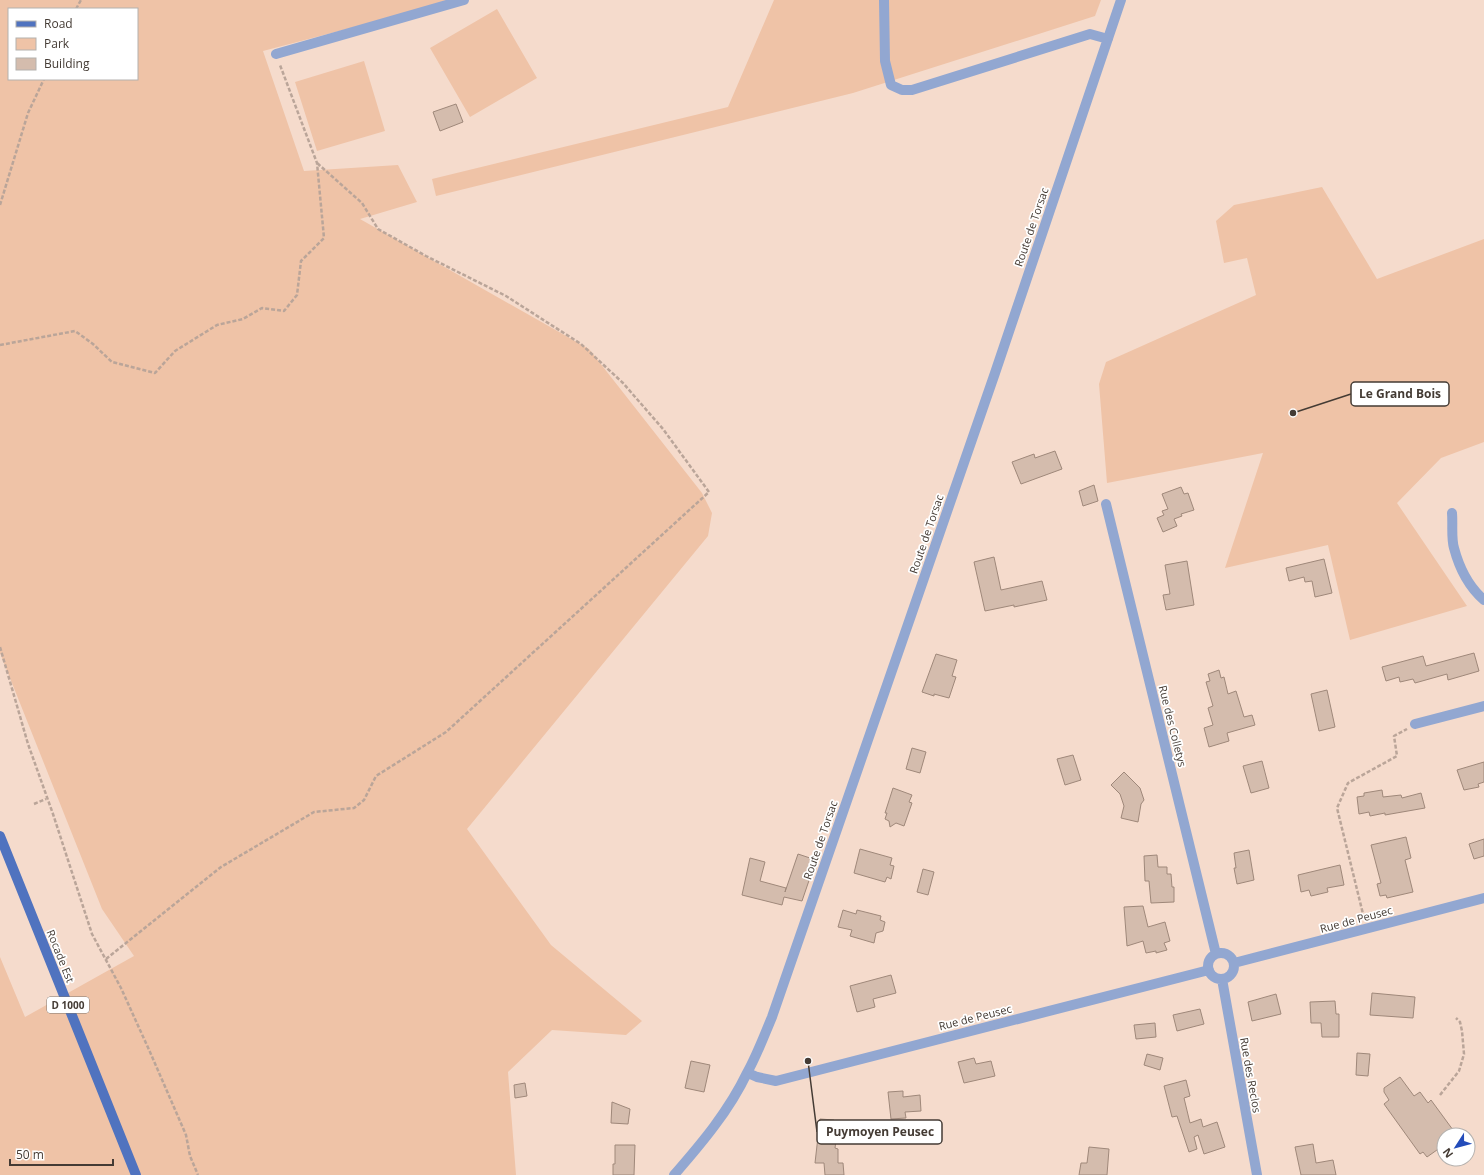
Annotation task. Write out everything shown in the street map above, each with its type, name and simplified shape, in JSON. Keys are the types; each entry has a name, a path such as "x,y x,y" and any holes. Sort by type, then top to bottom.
{"main road":[{"name":"Rocade Est","path":"0,836 136,1175"}],"street":[{"path":"276,54 464,0"},
{"path":"884,0 885,61 891,85 902,90 912,90 1090,34 1108,39"},
{"name":"Route de Torsac","path":"674,1175 700,1145 731,1102 748,1073 772,1017 925,576 1121,0"},
{"name":"Rue des Colletys","path":"1106,504 1216,954"},
{"path":"1452,513 1454,547 1464,573 1478,594 1484,600"},
{"path":"1415,724 1484,706"},
{"name":"Rue de Peusec","path":"1234,963 1484,898"},
{"path":"1220,953 1229,956 1234,963 1232,974 1229,977 1222,979 1214,977 1208,970 1210,959 1216,954 1220,953"},
{"name":"Rue de Peusec","path":"748,1073 757,1078 776,1081 1208,970"},
{"name":"Rue des Reclos","path":"1222,979 1257,1175"}],"path":[{"path":"0,345 75,331 93,344 112,362 155,374 175,351 217,325 243,319 262,308 284,310 298,295 301,262 324,238 317,163 276,54"},
{"path":"0,205 28,113 44,80"},
{"path":"106,958 221,867 314,812 354,808 364,800 376,776 446,732 709,492 663,429 623,384 581,344 506,296 426,256 378,229 362,203 317,163"},
{"path":"0,647 28,744 46,799 53,814 92,934 121,988 186,1135 190,1156 198,1175"},
{"path":"1366,928 1338,808 1348,783 1397,756 1394,736 1415,724"},
{"path":"34,804 46,799"},
{"path":"1440,1095 1459,1071 1464,1054 1462,1031 1460,1022 1456,1018"}],"green space":[{"path":"0,0 457,0 263,51 304,171 398,165 417,202 360,219 589,349 702,493 712,513 708,536 467,829 551,945 642,1021 626,1035 552,1030 508,1072 516,1175 0,1175 0,957 25,1017 134,956 102,909 0,653"},
{"path":"774,0 1101,0 1095,16 853,93 436,196 432,179 728,107"},
{"path":"497,9 537,78 470,117 430,48"},
{"path":"364,61 385,131 317,151 295,82"},
{"path":"1322,187 1377,279 1484,239 1484,442 1441,458 1397,503 1467,606 1350,640 1328,545 1225,568 1263,453 1107,483 1099,384 1106,362 1256,295 1247,258 1224,263 1216,221 1234,205"}],"building":[{"path":"456,104 463,122 440,131 433,112"},
{"path":"1055,451 1062,469 1021,484 1012,462 1034,454 1035,458"},
{"path":"1094,485 1098,501 1083,506 1079,491"},
{"path":"1181,487 1184,494 1188,493 1194,510 1181,514 1182,516 1174,519 1177,526 1163,532 1157,518 1164,515 1162,511 1168,509 1162,494"},
{"path":"994,557 1001,590 1042,581 1047,600 985,611 974,562"},
{"path":"1324,559 1332,593 1315,597 1312,581 1305,582 1304,577 1289,581 1286,568"},
{"path":"1187,561 1194,605 1166,610 1163,595 1170,594 1165,565"},
{"path":"1474,653 1479,671 1448,680 1447,674 1415,683 1413,679 1400,682 1399,677 1386,681 1382,667 1423,656 1426,666"},
{"path":"936,654 957,660 952,676 956,677 949,698 934,694 934,696 922,692"},
{"path":"1219,670 1221,678 1224,677 1228,694 1236,691 1244,717 1252,715 1255,725 1227,733 1229,741 1209,747 1204,728 1213,725 1208,708 1213,706 1206,682 1210,681 1208,674"},
{"path":"1327,690 1335,727 1319,731 1311,694"},
{"path":"912,748 926,752 920,773 906,769"},
{"path":"1073,755 1081,780 1065,785 1057,759"},
{"path":"1262,761 1269,788 1251,793 1243,766"},
{"path":"1484,762 1484,782 1478,784 1479,787 1464,790 1457,770"},
{"path":"1124,772 1140,788 1144,800 1141,804 1138,822 1121,818 1124,806 1120,794 1111,785"},
{"path":"893,788 912,795 909,802 912,803 904,826 896,823 890,827 889,821 885,819 887,813 885,813"},
{"path":"1382,790 1383,797 1401,795 1402,798 1421,793 1425,808 1385,815 1385,813 1370,816 1369,812 1359,814 1357,797 1364,796 1364,793"},
{"path":"1406,837 1411,858 1405,860 1413,892 1387,898 1386,895 1380,896 1377,884 1381,883 1371,845"},
{"path":"1484,839 1484,856 1474,859 1469,844"},
{"path":"860,849 892,858 890,865 894,866 891,879 887,877 885,882 854,873"},
{"path":"1249,850 1254,880 1237,884 1234,868 1236,868 1234,853"},
{"path":"798,854 816,860 802,901 784,897 782,905 742,895 750,858 765,862 760,881 786,888 785,892"},
{"path":"1157,855 1158,867 1167,867 1167,874 1171,874 1172,887 1174,887 1174,902 1151,903 1149,881 1145,881 1144,856"},
{"path":"1340,865 1344,885 1327,888 1328,892 1311,896 1309,890 1301,892 1298,875"},
{"path":"923,869 934,872 928,895 917,892"},
{"path":"1143,906 1148,927 1165,922 1170,941 1164,943 1167,950 1156,953 1156,951 1146,953 1143,941 1127,946 1124,907"},
{"path":"843,910 856,914 857,910 881,916 880,920 885,922 883,931 876,933 874,943 850,936 852,930 838,927"},
{"path":"891,975 896,993 873,999 875,1007 857,1012 850,986"},
{"path":"1372,993 1415,997 1413,1018 1370,1015"},
{"path":"1276,994 1281,1014 1252,1021 1248,1002"},
{"path":"1335,1001 1336,1014 1339,1014 1339,1037 1322,1037 1321,1023 1311,1023 1310,1002"},
{"path":"1200,1009 1204,1024 1177,1031 1173,1015"},
{"path":"1155,1023 1156,1037 1136,1039 1134,1025"},
{"path":"1357,1053 1370,1054 1368,1076 1356,1075"},
{"path":"1147,1054 1163,1058 1160,1070 1144,1065"},
{"path":"974,1058 976,1064 991,1061 995,1076 964,1083 958,1062"},
{"path":"691,1061 710,1065 704,1092 685,1088"},
{"path":"1400,1077 1414,1096 1420,1092 1428,1103 1431,1100 1451,1127 1436,1127 1436,1151 1427,1157 1423,1152 1420,1154 1384,1104 1389,1100 1384,1092 1384,1088"},
{"path":"1186,1080 1190,1096 1184,1098 1190,1123 1201,1119 1203,1127 1217,1122 1225,1147 1204,1154 1198,1135 1194,1137 1197,1149 1189,1152 1177,1116 1172,1117 1164,1086"},
{"path":"525,1083 527,1096 515,1098 514,1085"},
{"path":"903,1091 903,1097 920,1095 921,1111 905,1112 906,1118 891,1119 888,1092"},
{"path":"612,1102 630,1109 628,1124 611,1123"},
{"path":"820,1119 834,1120 833,1133 837,1133 835,1148 838,1149 838,1163 843,1163 844,1175 825,1175 824,1163 815,1163"},
{"path":"1313,1144 1316,1163 1333,1160 1336,1175 1301,1175 1295,1147"},
{"path":"615,1145 635,1145 634,1175 613,1175 613,1164 615,1164"},
{"path":"1089,1147 1109,1149 1107,1175 1079,1175 1081,1163 1087,1163"}],"place":[{"name":"Le Grand Bois","path":"1293,413"},
{"name":"Puymoyen Peusec","path":"808,1061"}]}
